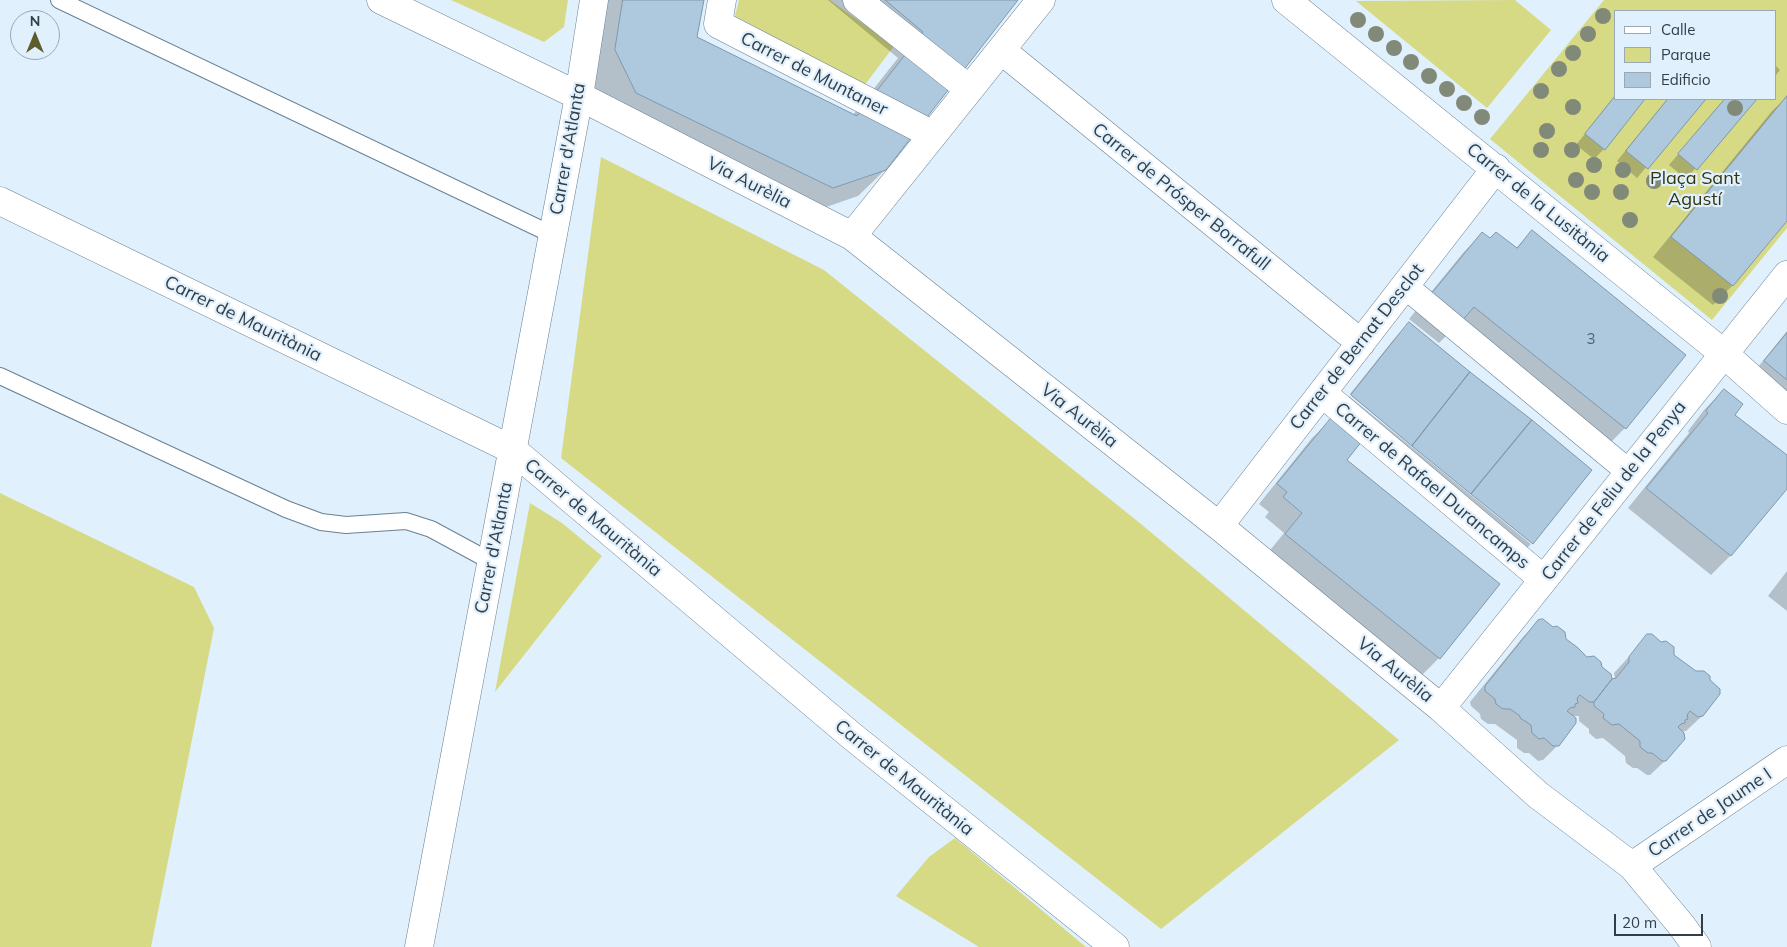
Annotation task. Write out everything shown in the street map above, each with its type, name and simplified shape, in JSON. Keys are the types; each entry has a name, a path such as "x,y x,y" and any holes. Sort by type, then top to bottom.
{"street":[{"name":"Via Aurèlia","path":"381,0 578,96 852,236 1219,526 1441,708 1538,795 1632,866 1697,947"},
{"name":"Carrer d'Atlanta","path":"419,947 553,235 594,0"},
{"name":"Carrer de Muntaner","path":"722,0 718,24 933,135"},
{"path":"857,0 969,89"},
{"path":"852,236 1041,0"},
{"name":"Carrer de la Lusitània","path":"1286,0 1723,352 1787,410"},
{"name":"Carrer de Prósper Borrafull","path":"1001,50 1361,343"},
{"name":"Carrer de Bernat Desclot","path":"1219,526 1496,168"},
{"name":"Carrer de Mauritània","path":"0,201 513,450 853,737 1115,947"},
{"name":"Carrer de Feliu de la Penya","path":"1441,708 1723,352 1787,275"},
{"path":"1405,286 1629,472"},
{"name":"Carrer de Rafael Durancamps","path":"1322,393 1543,579"},
{"name":"Carrer de Jaume I","path":"1632,866 1787,760"}],"lane":[{"path":"59,0 553,235"},
{"path":"0,376 303,516 321,522 346,525 406,521 431,529 492,562"}],"green space":[{"path":"451,0 568,0 564,27 544,42"},
{"path":"739,0 830,0 894,46 864,86 735,16"},
{"path":"1515,0 1551,30 1487,108 1356,1"},
{"name":"Plaça Sant Agustí","path":"1604,0 1787,0 1787,228 1712,320 1490,139"},
{"path":"601,157 824,270 1141,524 1399,740 1161,929 561,458"},
{"path":"0,493 194,587 214,628 151,947 0,947"},
{"path":"530,503 562,523 602,556 495,692"},
{"path":"955,838 1086,947 979,947 896,896 929,857"}],"building":[{"path":"623,0 704,0 697,37 857,116 923,32 885,0 1018,0 886,170 833,188 636,93 615,50"},
{"path":"1787,96 1787,221 1733,286 1671,237"},
{"path":"1614,98 1614,100 1644,100 1605,150 1585,134"},
{"path":"1667,100 1705,100 1648,169 1626,151"},
{"path":"1724,100 1756,100 1697,170 1678,154"},
{"path":"1532,230 1686,355 1626,429 1474,307 1459,324 1427,299 1482,232 1490,238 1496,232 1517,248"},
{"path":"1409,322 1470,372 1412,446 1351,395"},
{"path":"1787,333 1787,380 1764,361"},
{"path":"1470,372 1532,420 1471,494 1412,446"},
{"path":"1724,389 1743,404 1735,415 1787,455 1787,489 1731,556 1646,488 1708,413 1706,411"},
{"path":"1332,417 1362,441 1347,460 1500,584 1440,659 1285,534 1302,513 1283,497 1287,492 1277,484"},
{"path":"1532,420 1592,470 1533,544 1471,494"},
{"path":"1543,619 1553,627 1557,626 1565,632 1566,639 1587,657 1594,656 1601,662 1602,667 1611,674 1612,679 1594,702 1589,702 1580,695 1577,698 1578,703 1575,704 1575,707 1567,711 1576,718 1576,723 1559,746 1553,746 1544,738 1539,739 1532,733 1531,725 1510,709 1503,709 1496,704 1495,699 1485,691 1485,686 1538,620"},
{"path":"1647,634 1652,634 1661,642 1666,641 1674,647 1674,655 1696,671 1704,671 1720,689 1720,694 1703,716 1698,717 1690,711 1685,723 1678,727 1684,733 1685,739 1666,761 1662,761 1640,747 1640,741 1619,724 1612,725 1603,718 1604,714 1594,706 1594,702 1612,679 1616,678 1629,662 1629,657"}]}
